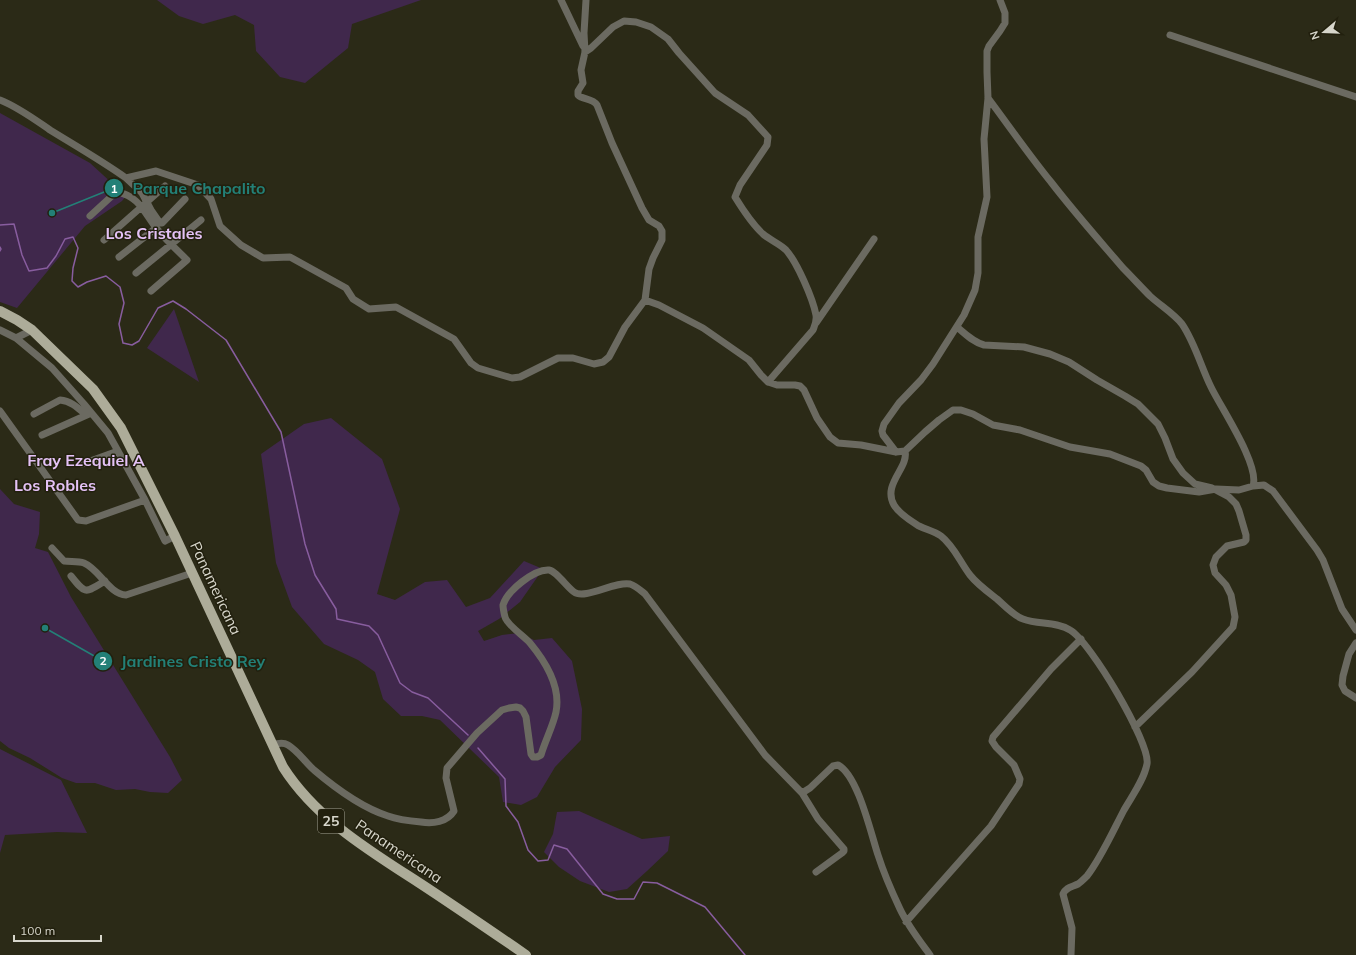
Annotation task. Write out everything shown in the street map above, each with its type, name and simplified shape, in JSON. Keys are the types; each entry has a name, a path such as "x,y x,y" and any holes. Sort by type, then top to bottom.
{"main road":[{"name":"Panamericana","path":"0,311 32,330 93,389 122,428 176,536 283,767 290,778 311,802 334,824 368,849 526,955"}],"street":[{"path":"562,0 585,52"},
{"path":"126,178 156,171 198,185 211,199 220,226 241,245 263,258 290,257 346,288 353,299 369,309 396,307 454,339 470,362 478,368 512,378 520,378 558,358 573,358 594,364 603,362 609,357 626,327 645,300 649,269 662,240 662,231 659,226 649,220 642,208 612,143 597,104 578,95 578,91 584,83 581,66 585,52 584,33 586,0"},
{"path":"896,452 883,435 882,431 884,424 927,372 972,299 975,290 978,273 978,237 987,197 984,139 988,98 987,72 989,46 1005,23 1005,13 1000,0"},
{"path":"585,52 613,27 624,21 636,22 651,27 668,39 679,54 715,93 742,110 760,127 768,137 767,145 740,186 735,197 744,211 763,234 785,249 795,263 803,279 813,306 816,315 816,323"},
{"path":"1170,35 1356,97"},
{"path":"988,98 1052,184 1096,237 1141,286 1181,323 1213,393 1245,450 1254,476 1253,486"},
{"path":"0,100 16,106 31,118 105,163 126,178 142,193 144,204 156,228 187,260 151,291"},
{"path":"104,240 165,186"},
{"path":"90,216 118,192 144,204 151,210 161,223 185,199"},
{"path":"136,273 201,220"},
{"path":"119,257 156,228"},
{"path":"768,382 813,330 816,323 874,238"},
{"path":"645,300 659,305 703,328 749,360 768,382 777,385 795,384 800,386 804,390 817,418 830,437 838,443 861,445 896,452 905,451 939,420 954,410 961,410 973,414 993,425 1020,430 1070,447 1110,454 1141,466 1146,470 1153,482 1159,486 1193,492 1216,489 1239,490 1264,485 1271,489 1317,550 1323,560 1342,609 1356,630"},
{"path":"956,326 970,339 977,343 984,345 1030,348 1062,358 1138,404 1158,424 1173,459 1183,473 1195,484 1216,489 1229,497 1236,504 1246,535 1246,540 1244,542 1230,545 1224,549 1216,557 1213,565 1214,573 1226,585 1231,595 1235,617 1234,624 1192,672 1135,727"},
{"path":"0,330 16,338 52,368 72,389 88,414"},
{"path":"16,338 32,330"},
{"path":"34,414 60,400 69,402 88,414 108,433 145,500 165,541 176,536"},
{"path":"0,411 78,520 86,521 145,500"},
{"path":"42,435 88,414"},
{"path":"82,464 118,451"},
{"path":"905,451 905,457 895,478 891,491 892,502 896,509 915,524 934,532 943,538 956,554 971,577 1017,616 1028,620 1061,626 1070,630 1081,639 1110,680 1135,727 1148,759 1144,772 1093,868 1082,881 1066,889 1063,894 1072,928 1071,955"},
{"path":"52,548 62,560 83,563 91,567 119,593 126,595 192,573"},
{"path":"273,745 281,743 290,746 313,769 330,783 372,810 390,817 427,823 436,822 448,817 454,811 446,778 447,768 477,733 502,710 516,707 520,708 526,717 531,754 535,757 541,755 556,712 557,698 555,688 544,664 529,643 505,619 503,606 505,600 520,583 536,573 548,570 554,571 575,593 581,595 608,587 626,584 631,585 641,591 765,754 802,793 818,819 844,850 816,872"},
{"path":"71,576 82,589 85,590 92,589 105,581"},
{"path":"906,922 991,826 1019,784 1020,779 1014,765 996,747 992,741 993,737 1051,669 1081,639"},
{"path":"1356,643 1349,654 1342,680 1345,691 1356,698"},
{"path":"802,793 810,788 833,766 838,765 845,770 859,796 885,875 906,922 930,955"}],"shaded area":[{"path":"157,0 421,0 352,24 348,48 305,83 280,77 256,51 254,25 235,15 203,24 179,16"},
{"path":"0,113 90,163 126,196 122,201 85,226 17,308 0,302"},
{"path":"174,309 199,382 147,348"},
{"path":"331,418 382,459 400,509 377,594 395,600 425,582 447,580 466,607 490,598 524,561 543,569 520,602 499,619 478,631 484,641 502,635 520,633 534,640 552,638 572,661 582,709 581,740 555,767 537,797 521,805 503,802 499,777 440,720 422,716 401,716 383,699 375,672 358,660 324,644 292,607 276,563 261,454 304,424"},
{"path":"0,489 14,504 40,512 39,534 35,548 48,552 71,597 170,757 182,780 168,793 135,789 116,790 95,783 76,783 62,778 30,758 9,748 0,741"},
{"path":"0,749 61,780 87,833 57,832 5,835 0,853"},
{"path":"579,811 642,839 670,836 668,851 627,889 609,892 580,881 559,867 544,852 553,834 557,812"}],"waterway":[{"path":"0,225 14,224 22,255 29,271 47,268 56,256 65,239 73,237 78,248 73,268 72,281 78,287 87,282 106,276 120,287 124,303 119,324 123,343 132,345 139,341 158,308 173,301 186,309 226,340 281,432 305,544 315,575 336,609 337,619 369,626 378,635 400,683 412,692 428,698 468,735"},
{"path":"0,247 0,251"},
{"path":"478,748 505,779 506,806 518,822 528,850 538,861 548,860 554,845 567,849 603,894 617,899 634,899 643,882 657,883 705,907 745,955"}],"place":[{"name":"Parque Chapalito","path":"52,213"},
{"name":"Jardines Cristo Rey","path":"45,628"}],"district":[{"name":"Los Cristales","path":"154,233"},
{"name":"Fray Ezequiel A","path":"86,460"},
{"name":"Los Robles","path":"55,485"}]}
